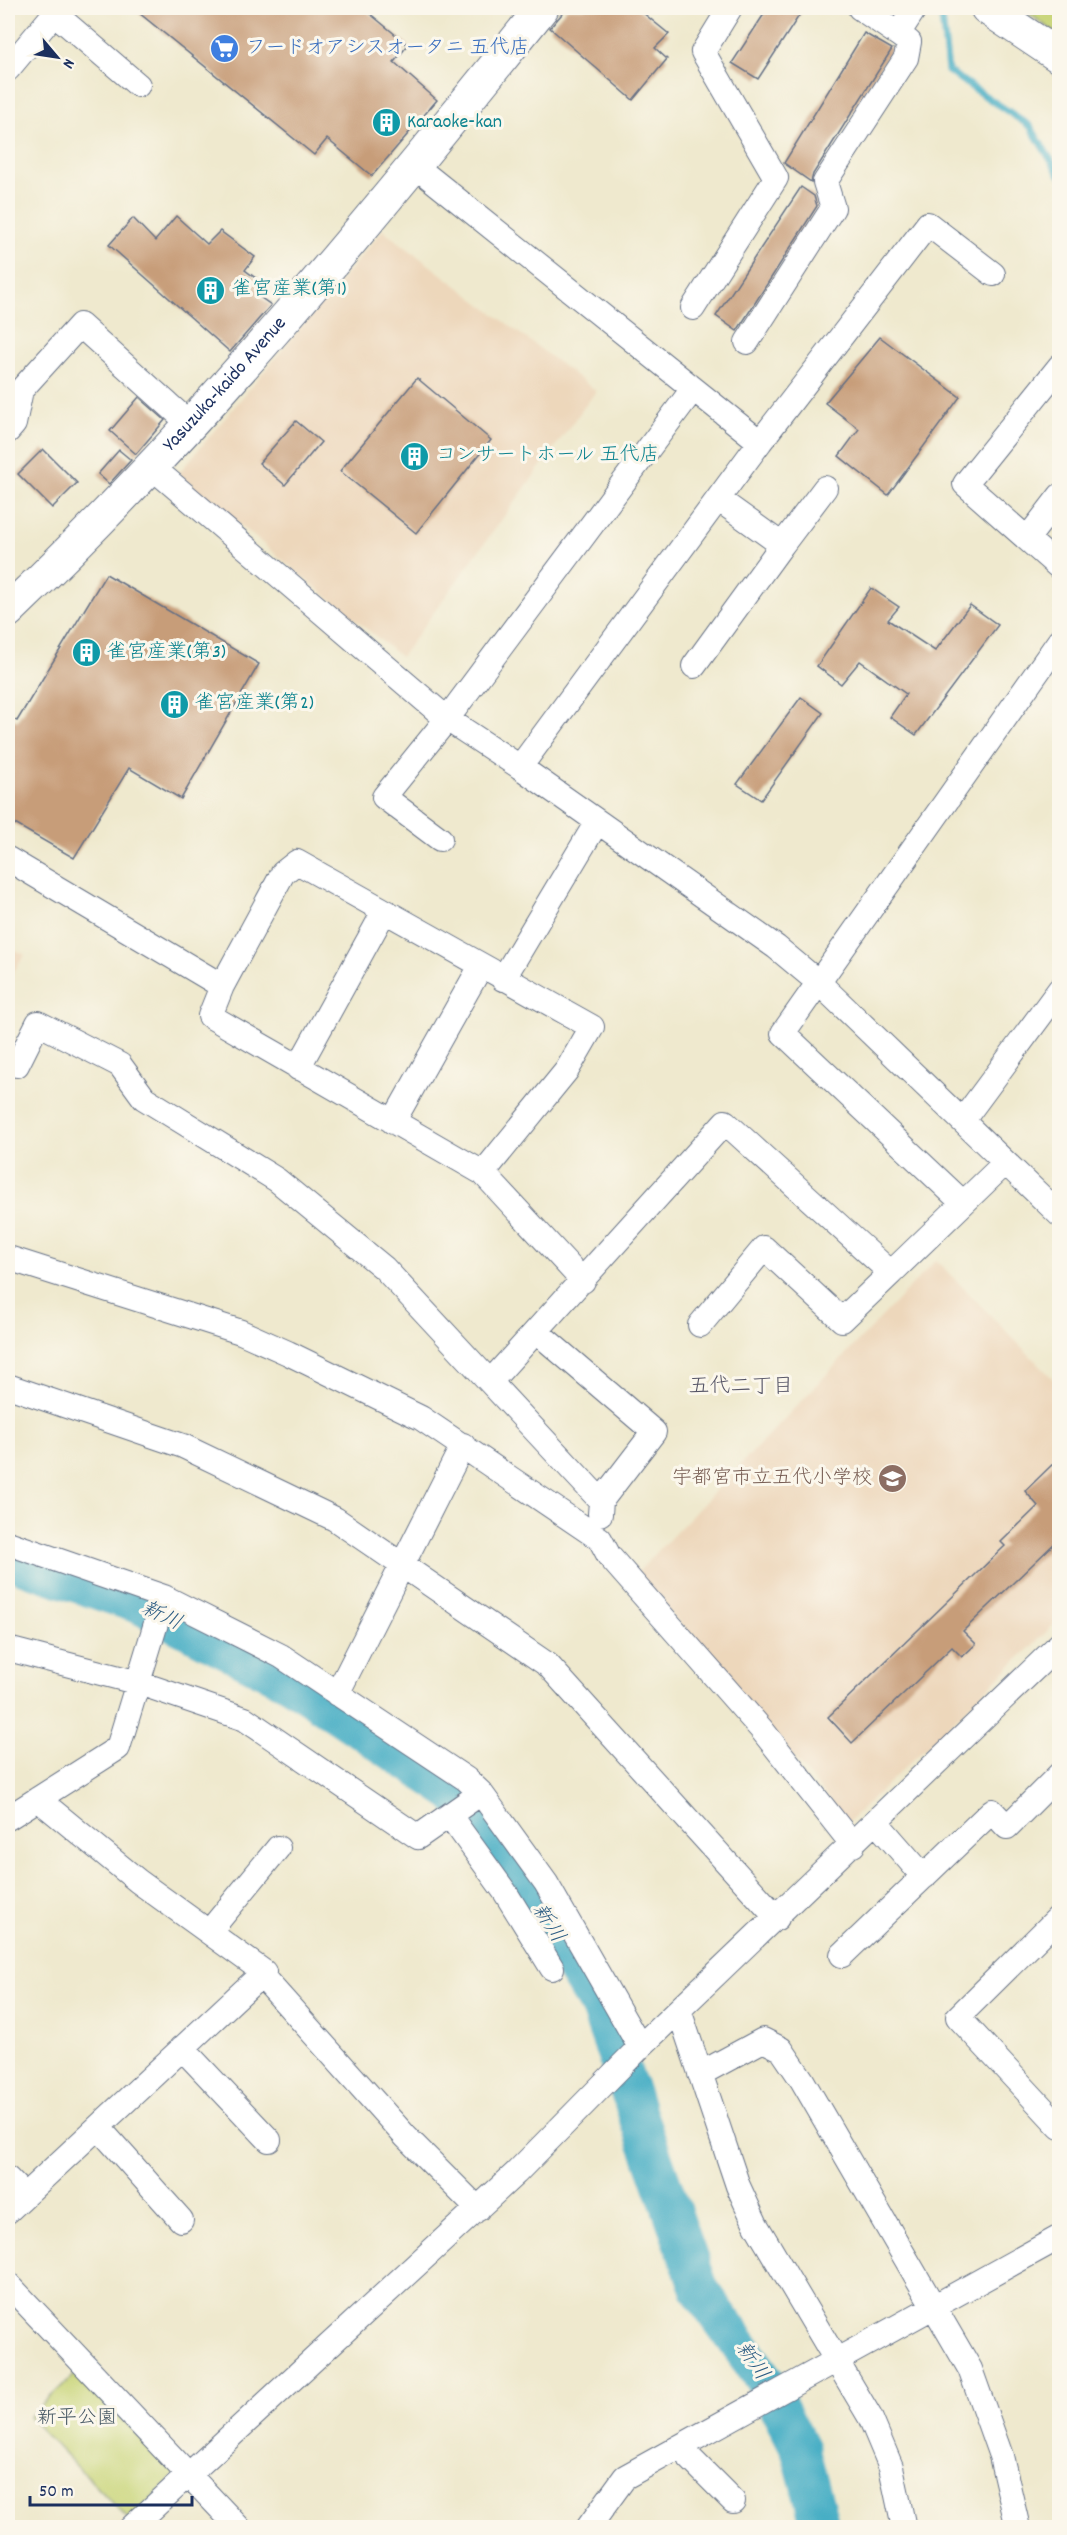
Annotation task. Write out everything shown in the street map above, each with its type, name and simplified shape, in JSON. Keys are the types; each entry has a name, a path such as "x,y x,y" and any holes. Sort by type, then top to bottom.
{"main road":[{"name":"Yasuzuka-kaido Avenue","path":"8,611 153,468 343,254 542,8"},
{"path":"987,8 1059,57"}],"street":[{"path":"693,308 776,178 703,52 730,8"},
{"path":"747,342 833,208 825,182 906,58 909,42 860,8"},
{"path":"897,34 915,8"},
{"path":"8,69 56,10 138,85"},
{"path":"415,166 760,442"},
{"path":"520,767 760,442 928,224 993,274"},
{"path":"8,431 14,424 21,390 80,325 191,425"},
{"path":"1059,366 965,484 1059,568"},
{"path":"440,838 384,797 447,719 693,389"},
{"path":"153,468 447,719 520,767 776,947 818,982 1059,1215"},
{"path":"694,666 825,488"},
{"path":"1027,539 1059,496"},
{"path":"718,499 782,545"},
{"path":"963,1203 783,1033 1059,640"},
{"path":"503,979 597,822"},
{"path":"8,859 222,986"},
{"path":"483,1173 567,1070 592,1027 297,862 283,873 222,986 210,1016 483,1173 583,1281"},
{"path":"298,1068 384,912"},
{"path":"393,1122 481,966"},
{"path":"963,1120 1059,989"},
{"path":"17,1065 38,1023 120,1065 144,1098 278,1180 384,1268 601,1501"},
{"path":"490,1382 725,1122 891,1273"},
{"path":"700,1324 764,1248 842,1320 1005,1163"},
{"path":"8,1258 241,1332 421,1418 600,1539 609,1556 762,1730 853,1845"},
{"path":"537,1332 654,1432 601,1501 600,1539"},
{"path":"8,1386 203,1454 335,1519 548,1665 777,1918"},
{"path":"337,1694 463,1445"},
{"path":"8,1543 160,1611 281,1656 466,1779 465,1805 505,1892 552,1968"},
{"path":"8,1818 118,1748 160,1611"},
{"path":"131,2528 478,2209 679,2010 853,1845 1059,1644"},
{"path":"8,1649 139,1683 245,1719 418,1838 465,1805"},
{"path":"842,1955 992,1811 1007,1827 1059,1774"},
{"path":"13,2195 98,2127 264,1971 138,1881 38,1799"},
{"path":"465,1805 546,1882 634,2054"},
{"path":"876,1822 924,1876"},
{"path":"209,1932 278,1848"},
{"path":"1055,1931 958,2017 1059,2127"},
{"path":"261,1975 406,2137 478,2209"},
{"path":"679,2010 742,2196 756,2225 870,2417 891,2467 904,2528"},
{"path":"700,2074 763,2040 781,2049 802,2080 936,2306 970,2369 1001,2456 1018,2528"},
{"path":"182,2048 269,2140"},
{"path":"98,2127 181,2220"},
{"path":"588,2528 625,2477 1059,2237"},
{"path":"8,2284 239,2528"},
{"path":"679,2448 733,2501"}],"shaded area":[{"path":"383,230 596,391 401,657 178,474"},
{"path":"8,946 25,955 8,980"},
{"name":"宇都宮市立五代小学校","path":"936,1260 1059,1385 1059,1620 848,1822 637,1573"}],"green space":[{"path":"1021,8 1059,8 1059,35"},
{"name":"新平公園","path":"78,2371 176,2474 130,2521 29,2417"}],"building":[{"path":"133,8 363,8 408,45 394,62 437,100 372,176 327,139 314,155"},
{"path":"567,8 637,8 669,34 655,48 667,59 633,100 550,28"},
{"path":"768,8 804,8 758,79 732,63"},
{"path":"864,33 892,49 813,174 811,182 784,163"},
{"path":"801,187 814,196 817,206 737,331 716,316"},
{"name":"雀宮産業(第1)","path":"176,216 207,244 220,231 255,257 245,270 265,285 257,295 271,305 230,352 109,245 133,218 155,241"},
{"path":"880,337 960,397 888,495 839,456 859,429 825,403"},
{"name":"コンサートホール 五代店","path":"417,378 491,440 416,533 340,471"},
{"path":"139,397 165,420 136,454 110,431"},
{"path":"296,421 321,442 285,485 259,463"},
{"path":"43,449 77,483 52,508 18,474"},
{"path":"119,450 131,460 109,484 98,474"},
{"path":"106,574 259,664 181,799 129,768 74,858 8,820 8,716 17,721"},
{"path":"871,588 899,607 888,620 935,651 970,605 998,625 916,735 890,717 906,694 860,661 841,684 817,666"},
{"path":"801,697 823,713 761,800 737,784"},
{"path":"1059,1458 1059,1539 963,1631 976,1644 962,1657 952,1647 852,1743 828,1717 1005,1546 1001,1542 1038,1506 1025,1491"}],"waterway":[{"path":"941,8 948,71 1030,126 1060,175"},
{"name":"新川","path":"8,1560 138,1604 290,1682 455,1793 500,1850 599,2006 700,2290 766,2382 800,2449 821,2528"}],"place":[{"name":"フードオアシスオータニ 五代店","path":"225,49"},
{"name":"Karaoke-kan","path":"386,123"},
{"name":"雀宮産業(第1)","path":"211,290"},
{"name":"コンサートホール 五代店","path":"415,456"},
{"name":"雀宮産業(第3)","path":"86,653"},
{"name":"雀宮産業(第2)","path":"174,704"},
{"name":"宇都宮市立五代小学校","path":"893,1479"}],"district":[{"name":"五代二丁目","path":"741,1388"}]}
